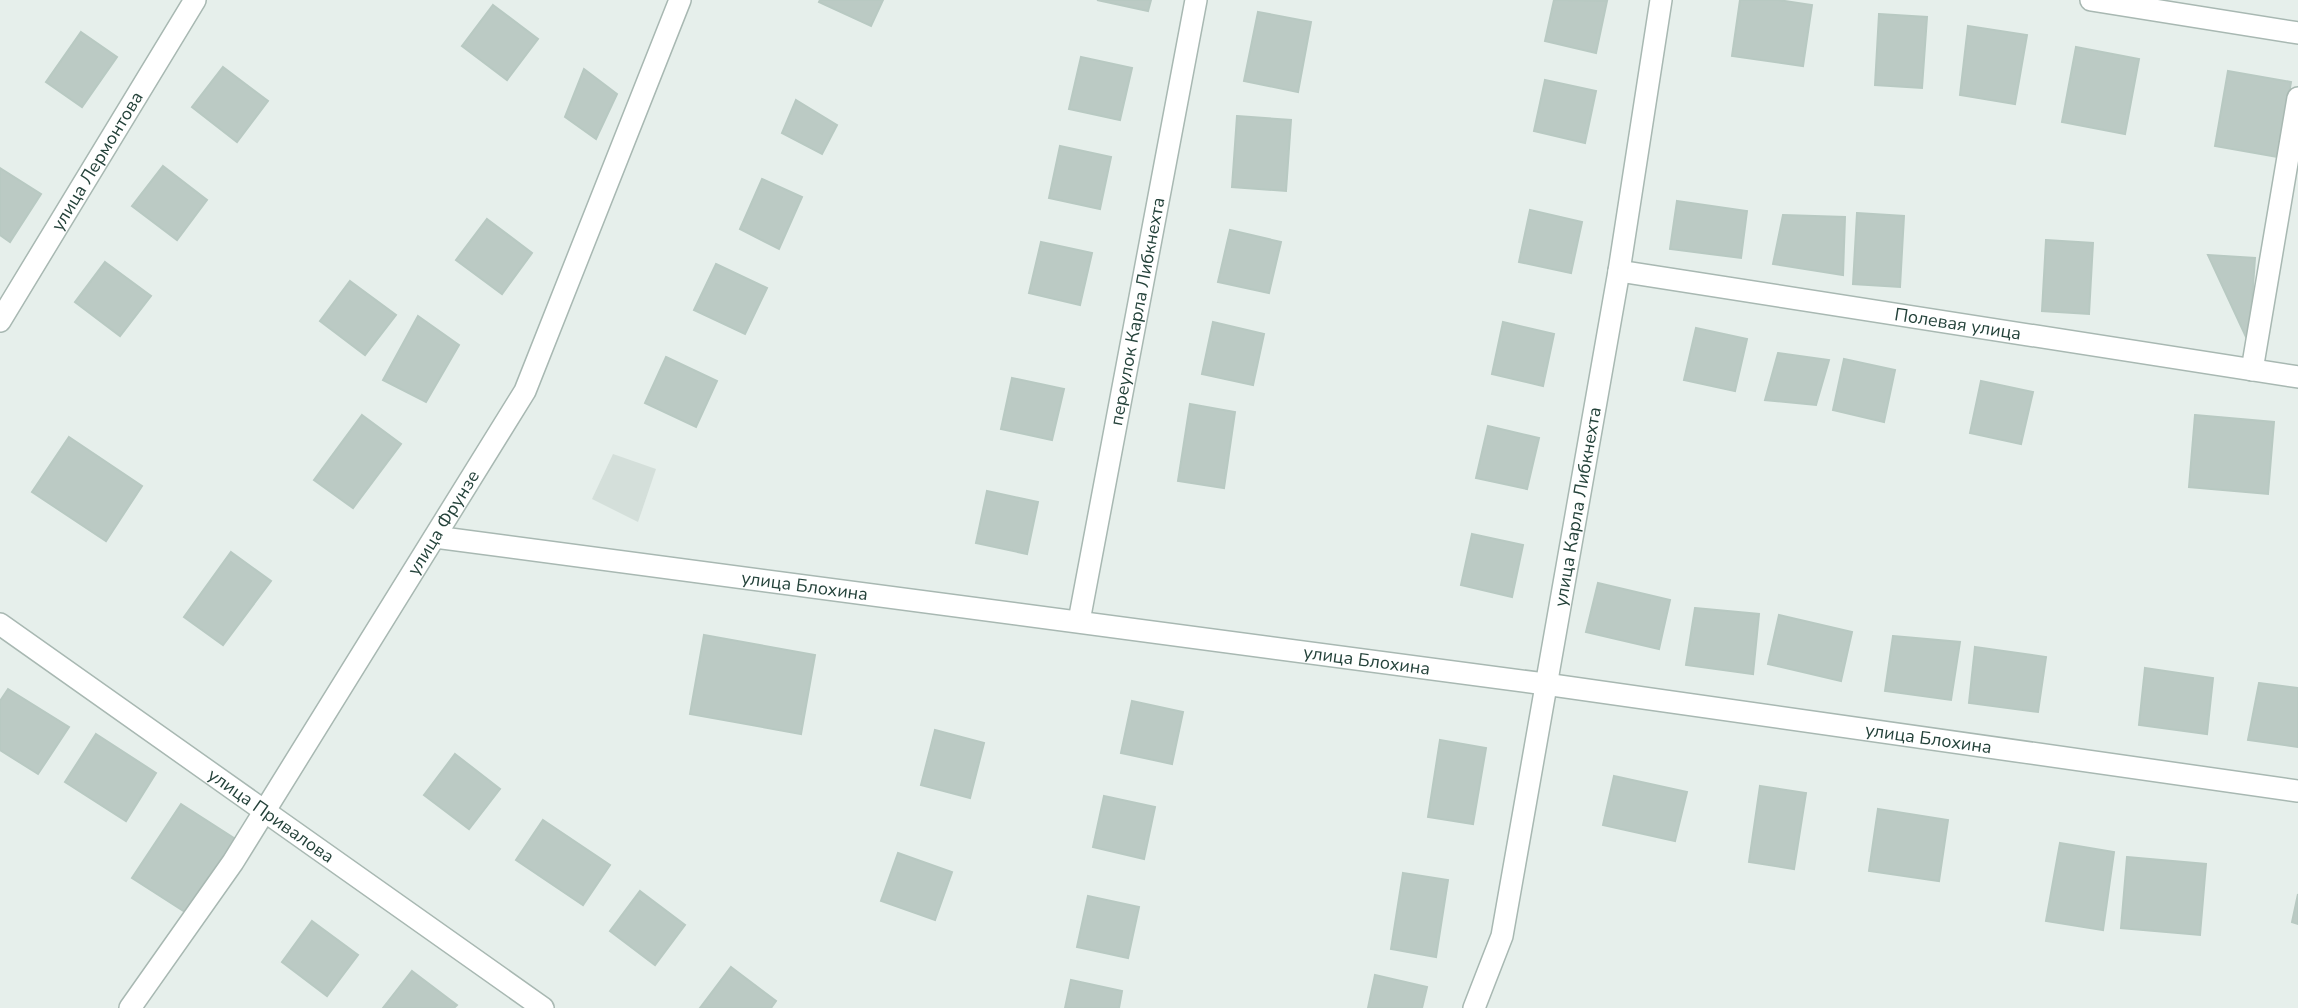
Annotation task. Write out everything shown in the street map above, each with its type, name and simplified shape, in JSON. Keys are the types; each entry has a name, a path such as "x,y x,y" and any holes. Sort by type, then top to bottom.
{"street":[{"name":"улица Лермонтова","path":"0,321 195,0"},
{"name":"улица Фрунзе","path":"130,1008 233,862 526,391 680,0"},
{"name":"переулок Карла Либкнехта","path":"1079,621 1196,0"},
{"name":"улица Карла Либкнехта","path":"1475,1008 1502,936 1619,271 1661,0"},
{"path":"2091,0 2298,33"},
{"path":"2252,370 2298,98"},
{"name":"Полевая улица","path":"1619,271 2298,377"},
{"name":"улица Блохина","path":"435,537 1545,684 2298,791"},
{"name":"улица Привалова","path":"0,624 543,1008"}],"shaded area":[{"path":"613,454 656,469 638,522 592,499"}],"building":[{"path":"883,0 871,26 819,2"},
{"path":"1097,0 1151,0 1148,11"},
{"path":"1554,0 1607,1 1596,53 1545,41"},
{"path":"1740,0 1778,0 1812,5 1803,66 1732,56"},
{"path":"493,5 538,39 507,80 462,46"},
{"path":"1258,12 1311,22 1298,92 1244,81"},
{"path":"1879,14 1927,17 1922,88 1875,85"},
{"path":"1968,26 2027,35 2015,104 1960,95"},
{"path":"81,32 117,57 82,107 46,82"},
{"path":"2076,47 2139,59 2125,134 2062,122"},
{"path":"1081,57 1132,68 1120,120 1069,109"},
{"path":"223,67 268,101 237,142 192,107"},
{"path":"584,69 617,94 596,139 565,117"},
{"path":"2228,71 2291,82 2278,157 2215,146"},
{"path":"1545,80 1596,91 1585,143 1534,131"},
{"path":"796,100 837,125 822,154 782,133"},
{"path":"1237,116 1291,120 1286,191 1232,187"},
{"path":"1060,146 1111,157 1100,209 1049,198"},
{"path":"163,166 207,200 177,240 132,206"},
{"path":"0,168 41,194 10,242 0,235"},
{"path":"762,179 802,197 779,249 740,229"},
{"path":"1677,201 1747,211 1741,258 1670,249"},
{"path":"1530,210 1582,222 1571,273 1519,262"},
{"path":"1857,213 1904,216 1900,287 1853,284"},
{"path":"1783,215 1845,217 1843,275 1773,264"},
{"path":"487,219 532,253 502,294 456,260"},
{"path":"1230,230 1281,242 1269,293 1218,282"},
{"path":"2046,240 2093,243 2089,314 2042,311"},
{"path":"1041,242 1092,253 1080,305 1029,293"},
{"path":"2208,255 2255,258 2250,329 2246,337"},
{"path":"105,262 151,296 120,336 75,302"},
{"path":"716,264 767,288 745,334 694,310"},
{"path":"350,281 396,315 365,355 320,321"},
{"path":"418,316 459,345 426,402 383,380"},
{"path":"1213,322 1264,334 1253,385 1202,374"},
{"path":"1503,322 1554,334 1543,386 1492,374"},
{"path":"1696,328 1747,339 1735,391 1684,380"},
{"path":"1778,353 1829,360 1816,405 1765,400"},
{"path":"666,357 717,381 696,427 645,403"},
{"path":"1844,359 1895,370 1884,422 1833,410"},
{"path":"1012,378 1064,389 1052,440 1001,429"},
{"path":"1981,381 2033,392 2021,444 1970,433"},
{"path":"1190,404 1235,412 1224,488 1178,481"},
{"path":"362,415 401,444 353,508 314,480"},
{"path":"2195,415 2274,422 2268,494 2189,487"},
{"path":"1488,426 1539,438 1527,489 1476,478"},
{"path":"69,437 142,486 106,541 32,492"},
{"path":"987,491 1038,502 1027,554 976,543"},
{"path":"1472,534 1523,545 1512,597 1461,585"},
{"path":"231,552 271,581 223,645 184,617"},
{"path":"1598,583 1670,600 1659,649 1586,632"},
{"path":"1695,608 1759,614 1753,674 1686,665"},
{"path":"1779,615 1852,632 1841,681 1768,664"},
{"path":"704,635 815,655 801,734 690,714"},
{"path":"1893,636 1960,642 1951,700 1885,691"},
{"path":"1975,647 2046,657 2038,712 1969,703"},
{"path":"2145,668 2213,678 2207,734 2139,725"},
{"path":"2259,683 2298,688 2298,747 2248,740"},
{"path":"8,689 69,727 38,774 0,750 0,701"},
{"path":"1132,701 1183,712 1172,764 1121,753"},
{"path":"935,730 984,743 970,798 921,785"},
{"path":"96,734 156,773 126,821 65,782"},
{"path":"1440,740 1486,748 1473,824 1428,817"},
{"path":"455,754 500,789 469,829 424,795"},
{"path":"1614,776 1687,792 1675,841 1603,825"},
{"path":"1760,786 1806,793 1794,869 1749,862"},
{"path":"1104,796 1155,807 1144,859 1093,847"},
{"path":"181,804 237,840 188,914 132,878"},
{"path":"1878,809 1948,820 1939,881 1869,871"},
{"path":"543,820 610,865 583,905 516,860"},
{"path":"2060,843 2114,852 2103,930 2046,921"},
{"path":"898,853 952,872 935,920 881,901"},
{"path":"2127,857 2206,864 2200,935 2121,928"},
{"path":"1403,873 1448,880 1436,957 1391,949"},
{"path":"640,891 685,925 655,965 610,931"},
{"path":"2298,894 2298,924 2292,922"},
{"path":"1088,896 1139,907 1128,958 1077,947"},
{"path":"312,921 358,955 327,996 282,962"},
{"path":"731,967 776,1001 771,1008 700,1008"},
{"path":"412,971 457,1005 454,1008 383,1008"},
{"path":"1375,975 1427,987 1422,1008 1368,1008"},
{"path":"1071,980 1122,991 1119,1008 1065,1008"}]}
